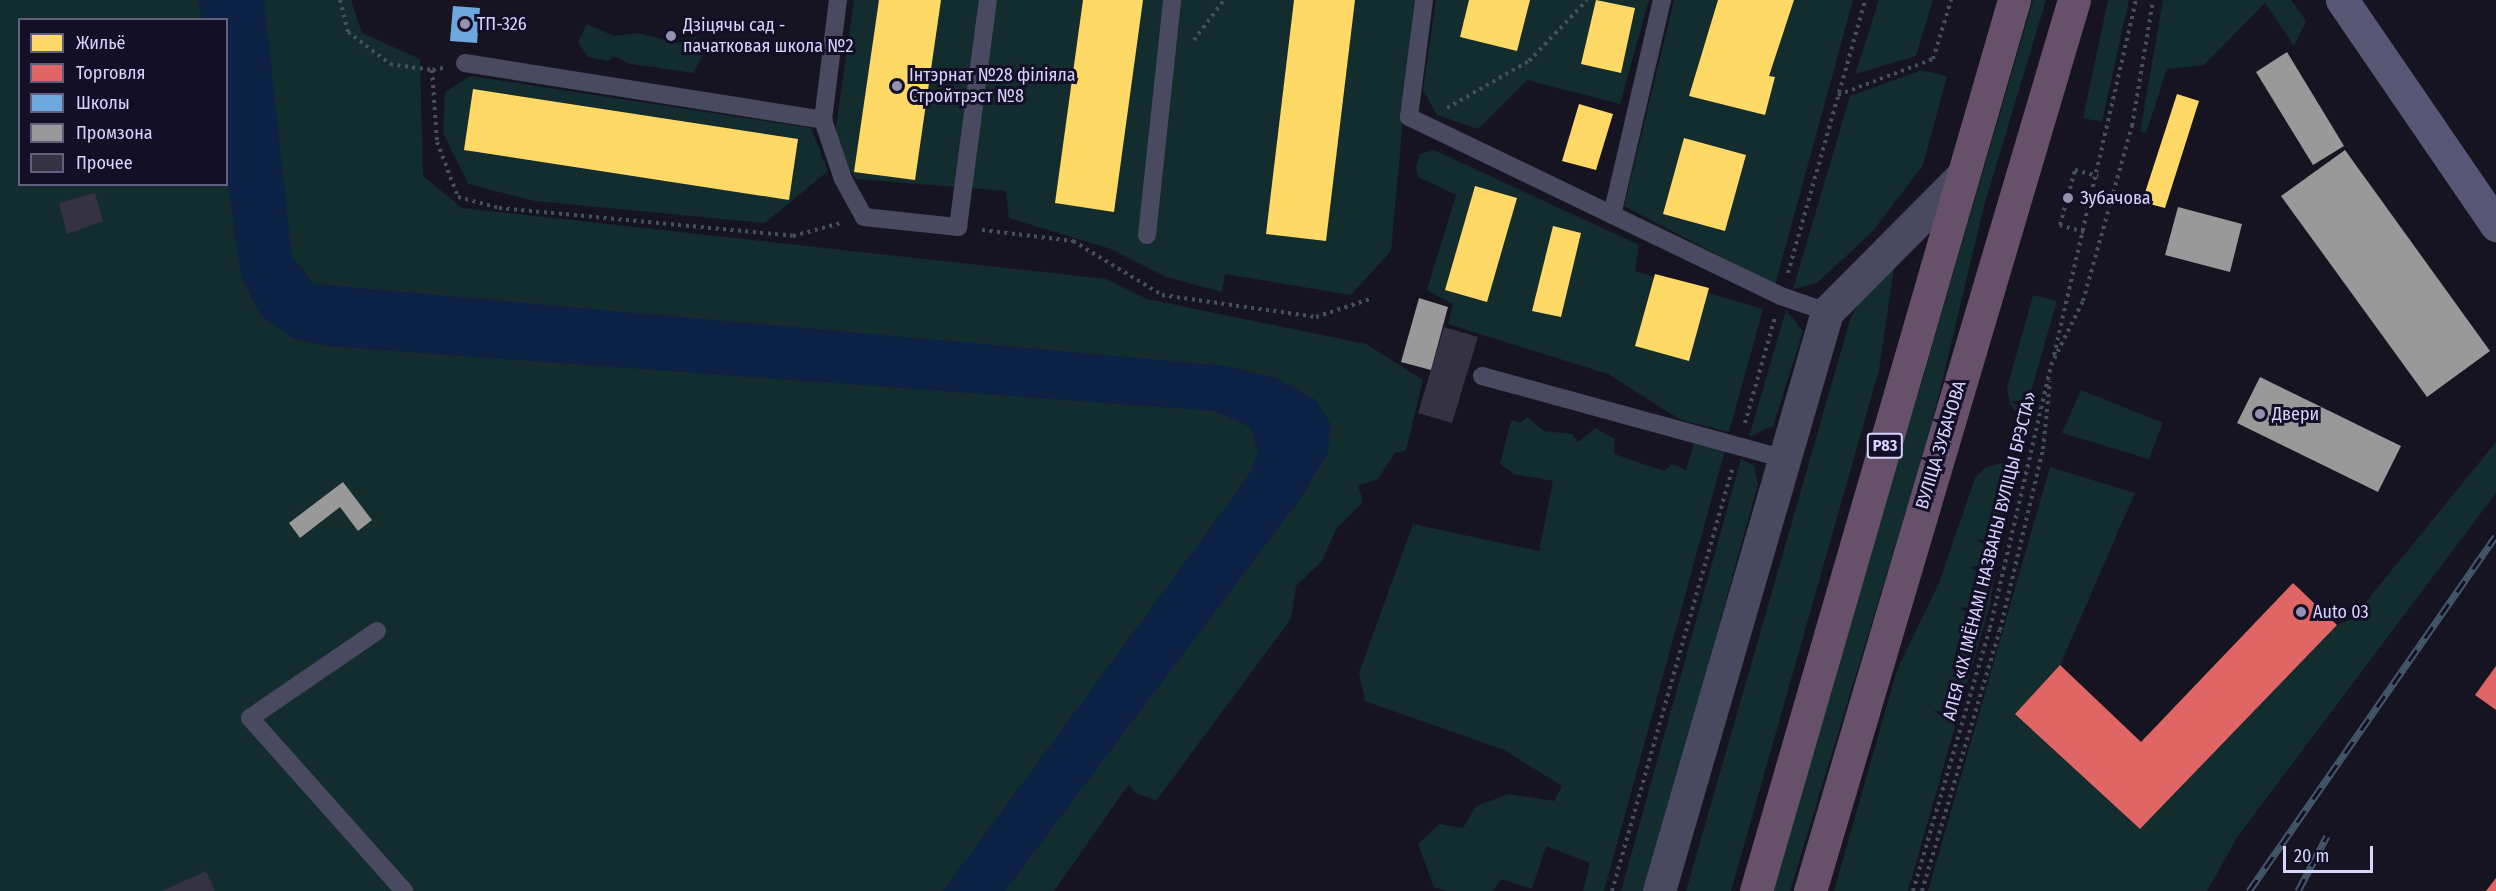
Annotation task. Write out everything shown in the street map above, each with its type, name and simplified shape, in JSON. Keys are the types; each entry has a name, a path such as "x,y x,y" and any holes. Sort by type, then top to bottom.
{"highway":[{"name":"Р83","path":"1756,891 1960,177 2014,0"},
{"name":"ВУЛІЦА ЗУБАЧОВА","path":"1810,891 2074,0"}],"main road":[{"path":"2342,0 2496,225"},
{"path":"2369,0 2402,90"}],"street":[{"path":"1659,891 1782,458 1827,312 1960,177"}],"lane":[{"path":"838,0 823,120 843,179 864,217 958,227 988,0"},
{"path":"1147,234 1172,0"},
{"path":"1424,0 1409,117 1781,296 1827,312"},
{"path":"1612,215 1662,0"},
{"path":"465,63 823,120"},
{"path":"1482,376 1782,458"},
{"path":"377,631 250,718 404,891"}],"path":[{"path":"340,0 348,32 390,64 432,70 465,63"},
{"path":"1425,125 1529,62 1587,0"},
{"path":"1838,95 1933,59 1951,0"},
{"path":"1922,891 2000,630 2043,449 2052,365 2098,176 2136,0"},
{"path":"2052,365 2083,301 2132,126 2153,0"},
{"path":"432,70 437,142 458,197 498,208 793,236 864,217"},
{"path":"2084,232 2060,225 2075,170 2098,176"},
{"path":"958,227 1072,242 1162,295 1316,317 1370,299"},
{"name":"АЛЕЯ «ІХ ІМЁНАМІ НАЗВАНЫ ВУЛІЦЫ БРЭСТА»","path":"1913,891 1990,628 2052,365"}],"green space":[{"path":"0,0 351,0 362,33 420,59 423,176 462,208 1106,279 1147,299 1366,344 1423,380 1406,450 1395,453 1377,480 1358,485 1363,502 1336,529 1322,561 1296,586 1291,619 1156,801 1134,792 1129,784 1054,891 0,891"},
{"path":"854,0 1414,0 1391,251 1351,295 1225,274 1222,292 1166,277 1111,249 1009,218 1006,191 856,179 833,148"},
{"path":"1436,0 1649,0 1620,104 1527,80 1478,129 1437,115 1423,90"},
{"path":"1674,0 1853,0 1775,285 1624,206"},
{"path":"1879,0 1933,0 1916,56 1855,74"},
{"path":"2033,0 2046,0 1984,206 1930,432 1790,891 1773,891"},
{"path":"2108,0 2129,0 2102,122 2083,118"},
{"path":"2163,0 2291,0 2306,21 2294,46 2265,3 2204,65 2167,69 2146,133 2140,132"},
{"path":"587,24 614,36 637,33 678,43 695,37 708,44 694,73 631,64 613,56 609,61 588,57 578,42"},
{"path":"1922,70 1947,76 1923,165 1873,231 1817,283 1793,289 1850,96"},
{"path":"470,76 811,128 828,171 765,223 535,201 468,184 443,133 445,92"},
{"path":"1434,150 1639,245 1635,271 1763,309 1729,432 1681,420 1608,374 1448,324 1453,304 1427,290 1456,195 1418,177 1416,167 1420,154"},
{"path":"1895,261 1879,370 1731,891 1686,891 1850,320 1866,289"},
{"path":"2033,295 2057,301 2023,419 2010,405 2007,388"},
{"path":"1786,310 1803,331 1773,426 1749,437"},
{"path":"2081,390 2163,423 2149,459 2062,433"},
{"path":"1527,417 1544,431 1572,434 1578,442 1595,428 1615,439 1614,454 1664,471 1672,464 1686,470 1695,440 1725,450 1604,891 1583,891 1590,863 1546,846 1532,889 1501,879 1493,891 1445,891 1434,887 1418,844 1439,824 1463,828 1476,806 1509,794 1554,801 1562,786 1504,750 1365,701 1359,673 1413,524 1539,551 1553,481 1514,474 1500,464 1511,420 1520,423"},
{"path":"2496,442 2496,493 2238,836 2207,891 1928,891 2050,467 2135,493 2060,665 2015,714 2140,829 2337,625 2352,619"},
{"path":"1741,459 1754,466 1758,484 1646,891 1621,891"},
{"path":"2012,461 1990,604 1908,891 1834,891 1897,670 1939,583 1975,478 1986,467"}],"water":[{"path":"198,0 264,0 292,257 314,284 1226,366 1276,378 1316,400 1331,425 1328,453 1302,496 1005,891 943,891 1249,475 1258,452 1250,427 1215,411 327,346 292,338 260,315 241,276 228,186 228,18 202,18"}],"building: Жильё":[{"name":"Інтэрнат №28 фiлiяла Стройтрэст №8","path":"879,0 941,0 915,180 854,172"},
{"path":"1083,0 1143,0 1114,212 1055,203"},
{"path":"1294,0 1355,0 1326,241 1266,234"},
{"path":"1469,0 1530,0 1517,51 1460,37"},
{"path":"1596,0 1635,8 1621,73 1581,64"},
{"path":"1718,0 1794,0 1769,76 1775,77 1765,115 1689,96"},
{"path":"473,89 798,139 789,200 464,150"},
{"path":"2177,94 2199,101 2165,208 2142,202"},
{"path":"1579,104 1613,114 1596,170 1562,161"},
{"path":"1684,138 1746,155 1725,231 1663,214"},
{"path":"1475,186 1517,198 1487,302 1445,290"},
{"path":"1553,226 1581,233 1561,317 1532,311"},
{"path":"1655,274 1709,288 1689,361 1635,346"}],"building: Торговля":[{"path":"2293,583 2337,625 2140,829 2015,714 2060,665 2141,742"},
{"path":"2496,666 2496,710 2475,695"},
{"path":"2496,878 2496,891 2486,891"}],"building: Школы":[{"name":"ТП-326","path":"453,6 480,8 477,43 450,41"}],"building: Промзона":[{"path":"2287,52 2344,146 2313,165 2256,72"},
{"path":"2345,150 2490,351 2427,397 2281,196"},
{"path":"2178,207 2242,224 2230,272 2165,255"},
{"path":"1419,298 1448,307 1431,370 1401,362"},
{"path":"2260,377 2401,446 2378,492 2237,423"},
{"path":"343,482 372,520 358,531 340,507 300,538 289,523"}],"building: Прочее":[{"path":"95,193 103,221 67,234 59,203"},
{"path":"1444,327 1478,337 1452,423 1418,413"},
{"path":"206,871 215,891 162,891"}],"railway":[{"path":"2249,891 2496,536"},
{"path":"2298,891 2327,836"}],"place":[{"name":"ТП-326","path":"465,24"},
{"name":"Дзіцячы сад - пачатковая школа №2","path":"671,36"},
{"name":"Інтэрнат №28 фiлiяла Стройтрэст №8","path":"897,86"},
{"name":"Зубачова","path":"2068,198"},
{"name":"Двери","path":"2260,414"},
{"name":"Auto 03","path":"2301,612"}]}
